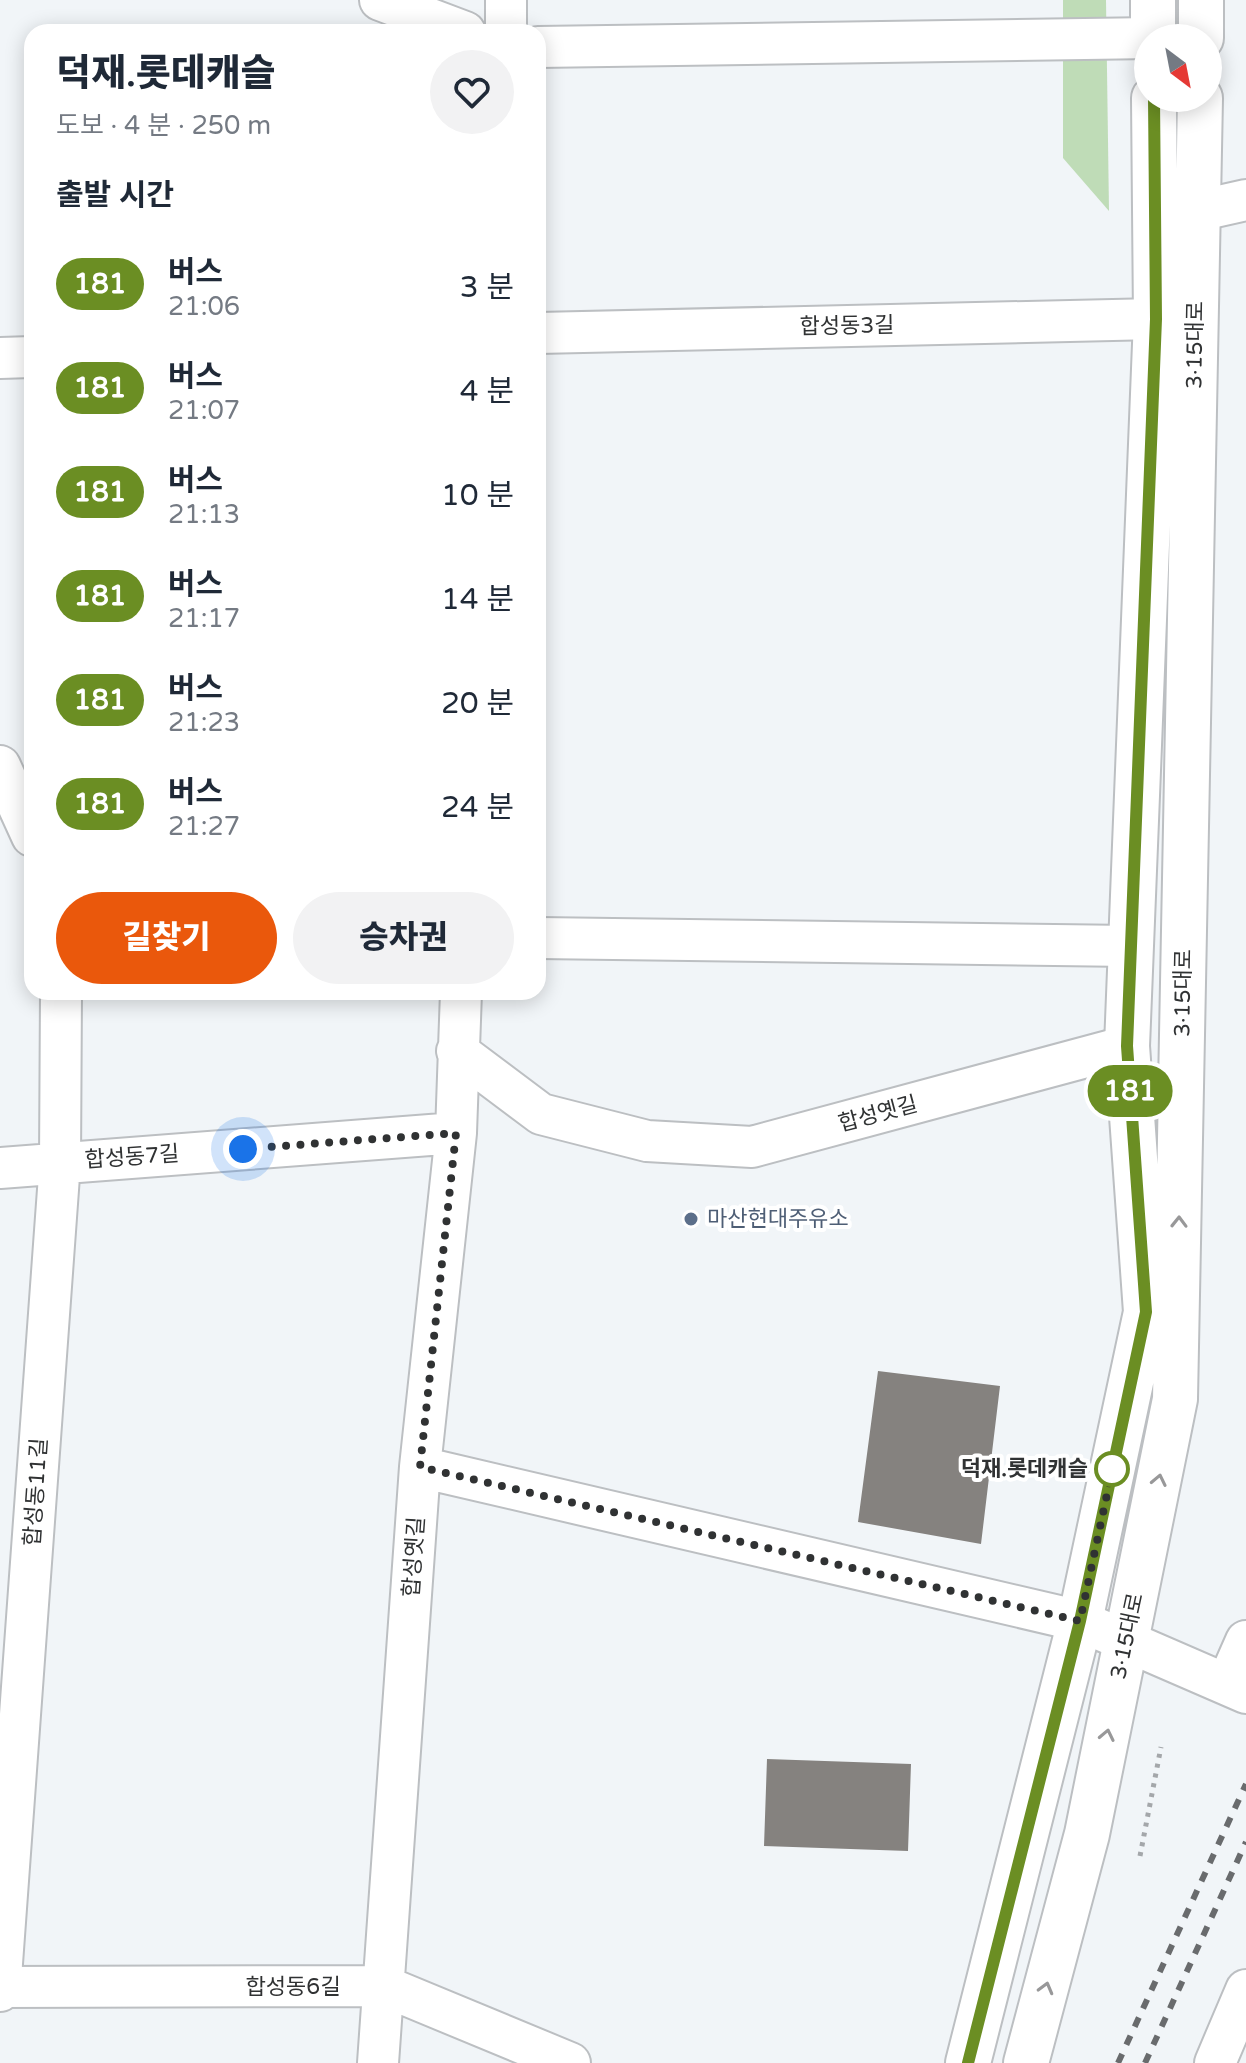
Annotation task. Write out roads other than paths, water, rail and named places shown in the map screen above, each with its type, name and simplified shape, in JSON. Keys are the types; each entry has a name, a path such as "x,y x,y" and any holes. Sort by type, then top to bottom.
{"main road":[{"path":"1153,0 1153,24"},
{"path":"1201,0 1201,24"},
{"name":"3·15대로","path":"968,2063 1080,1621 1146,1312 1127,1046 1156,319 1154,112"},
{"name":"3·15대로","path":"1026,2063 1087,1834 1175,1399 1200,112"}],"street":[{"path":"380,0 444,24"},
{"path":"506,0 506,24"},
{"path":"546,47 1134,38"},
{"path":"1197,211 1246,200"},
{"name":"합성동3길","path":"546,333 1156,319"},
{"path":"0,358 24,357"},
{"path":"0,766 24,818"},
{"path":"546,938 1131,946"},
{"name":"합성동11길","path":"0,1989 60,1162 61,1000"},
{"name":"합성옛길","path":"378,2063 420,1467 456,1133 460,1000"},
{"name":"합성옛길","path":"457,1051 541,1114 647,1141 752,1147 1127,1046"},
{"name":"합성동7길","path":"0,1168 456,1133"},
{"path":"420,1467 1080,1621 1236,1688 1246,1641"},
{"name":"합성동6길","path":"0,1989 384,1986 570,2063"},
{"path":"1215,2063 1246,1990"}],"railway":[{"path":"1118,2063 1246,1784"},
{"path":"1145,2063 1246,1842"}],"place":[{"name":"마산현대주유소","path":"691,1219"},
{"name":"덕재.롯데캐슬","path":"1112,1469"}]}
